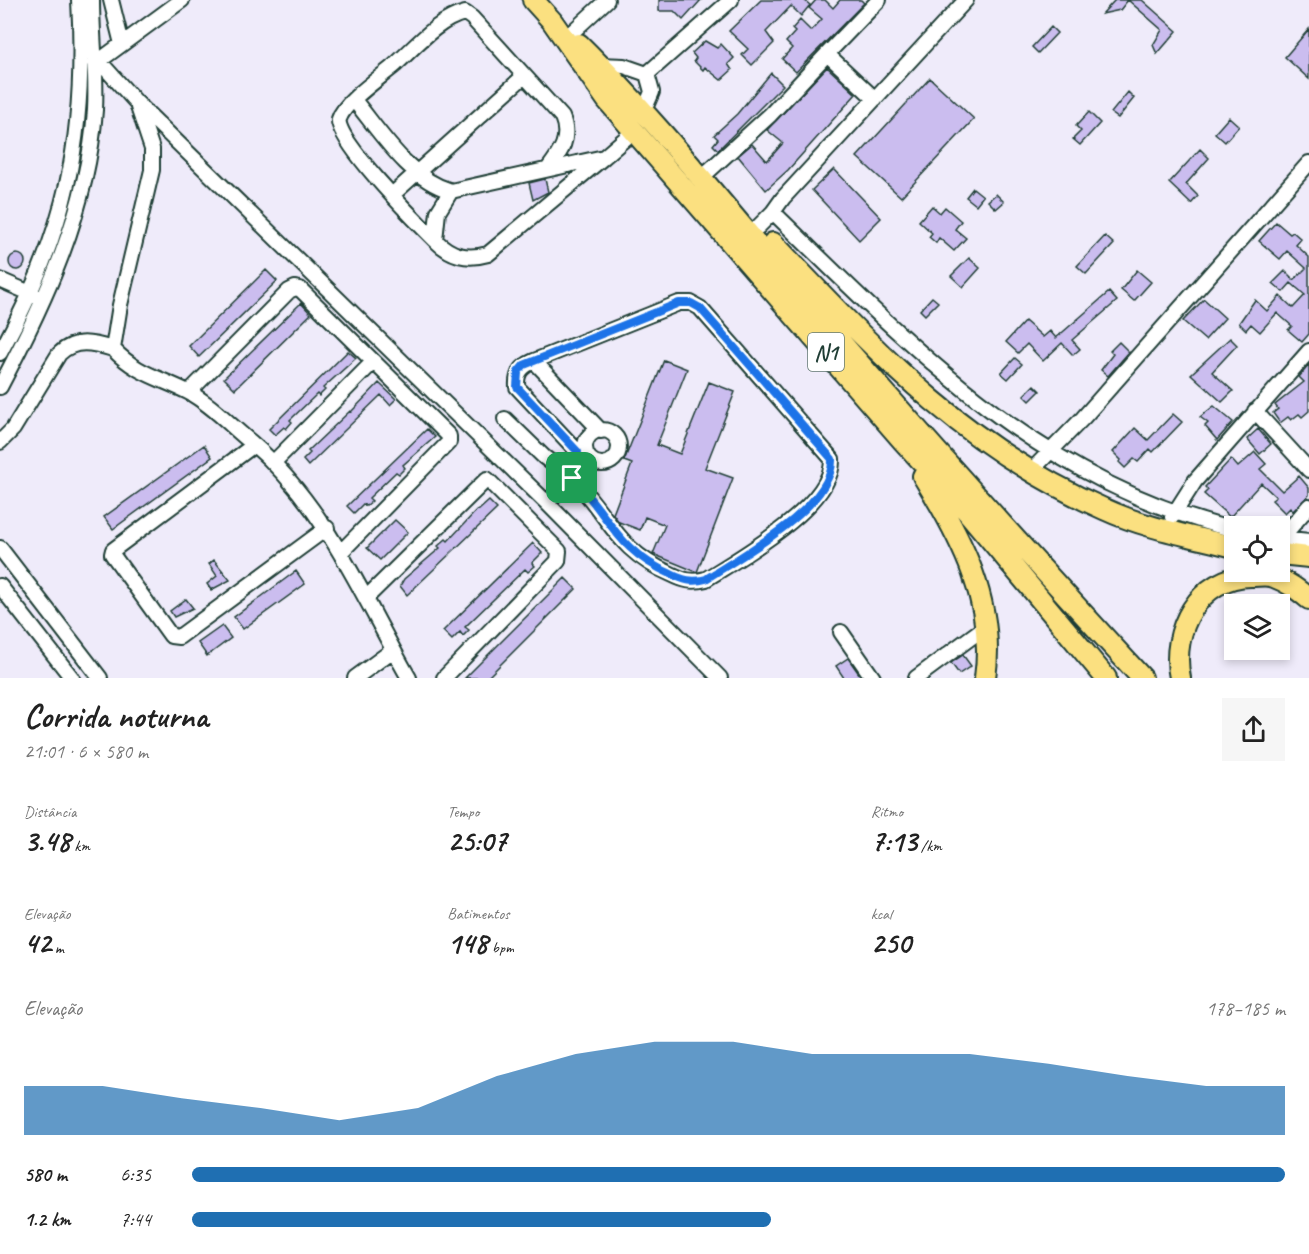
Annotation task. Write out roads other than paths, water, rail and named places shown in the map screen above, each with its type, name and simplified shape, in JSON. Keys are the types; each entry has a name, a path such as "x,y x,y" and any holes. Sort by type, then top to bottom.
{"highway":[{"name":"N1","path":"533,0 552,21 607,100 903,441 960,503 1106,678"},
{"name":"N1","path":"552,21 600,65 704,179 987,509 1142,678"},
{"path":"704,179 728,196 910,384 977,438 1030,472 1105,510 1166,530 1224,544"},
{"path":"903,441 946,511 967,554 979,588 985,627 985,678"},
{"path":"1290,555 1309,557"},
{"path":"1180,678 1177,650 1183,625 1205,594 1228,579 1241,576 1272,576 1293,586 1309,599"}],"street":[{"path":"0,353 30,295 56,228 73,158 78,124 81,68 79,0"},
{"path":"0,387 44,299 71,234 87,172 95,110 97,62 92,0"},
{"path":"111,0 122,44"},
{"path":"97,62 182,0"},
{"path":"569,35 607,0"},
{"path":"647,74 731,0"},
{"path":"704,179 770,115 879,0"},
{"path":"758,227 966,0"},
{"path":"548,169 562,150 566,127 562,117 465,13 445,22 354,100 341,115 339,129 392,195 444,249 473,258 488,254 634,131"},
{"path":"827,54 875,99"},
{"path":"97,62 548,503 720,678"},
{"path":"600,65 624,66 647,74"},
{"path":"643,113 652,92 647,74"},
{"path":"392,195 524,76"},
{"path":"354,100 417,173 436,187 451,191 604,157"},
{"path":"113,349 120,305 152,170 152,149 136,102"},
{"path":"1030,472 1090,410 1309,164"},
{"path":"435,240 438,212 451,191"},
{"path":"773,212 916,350 973,400 1048,453 1174,511 1224,527"},
{"path":"0,280 30,295 44,299"},
{"path":"189,392 289,291 294,288 300,289 450,439 341,552"},
{"path":"505,419 544,457 590,495 622,543 649,565 696,582 706,579 789,526 827,481 832,471 832,459 822,446 700,308 691,303 679,303 534,361 524,365 518,372 517,387 590,459 598,464 613,460 618,451 617,441 611,433 601,431 534,361"},
{"path":"0,442 13,429 59,354 67,346 84,342 113,349 128,365 189,392 273,463 327,528 367,597 409,678"},
{"path":"1166,530 1174,511 1195,481 1309,351"},
{"path":"273,463 372,363"},
{"path":"1255,411 1309,470"},
{"path":"548,503 572,478 589,437 601,431"},
{"path":"254,445 113,550 112,554 171,636 179,637 327,528"},
{"path":"367,597 487,478 559,550 558,561 444,678"},
{"path":"1290,528 1309,506"},
{"path":"1290,540 1309,541"},
{"path":"0,548 100,678"},
{"path":"0,586 65,675"},
{"path":"916,678 985,627"},
{"path":"841,632 873,678"},
{"path":"355,678 393,650"}]}
